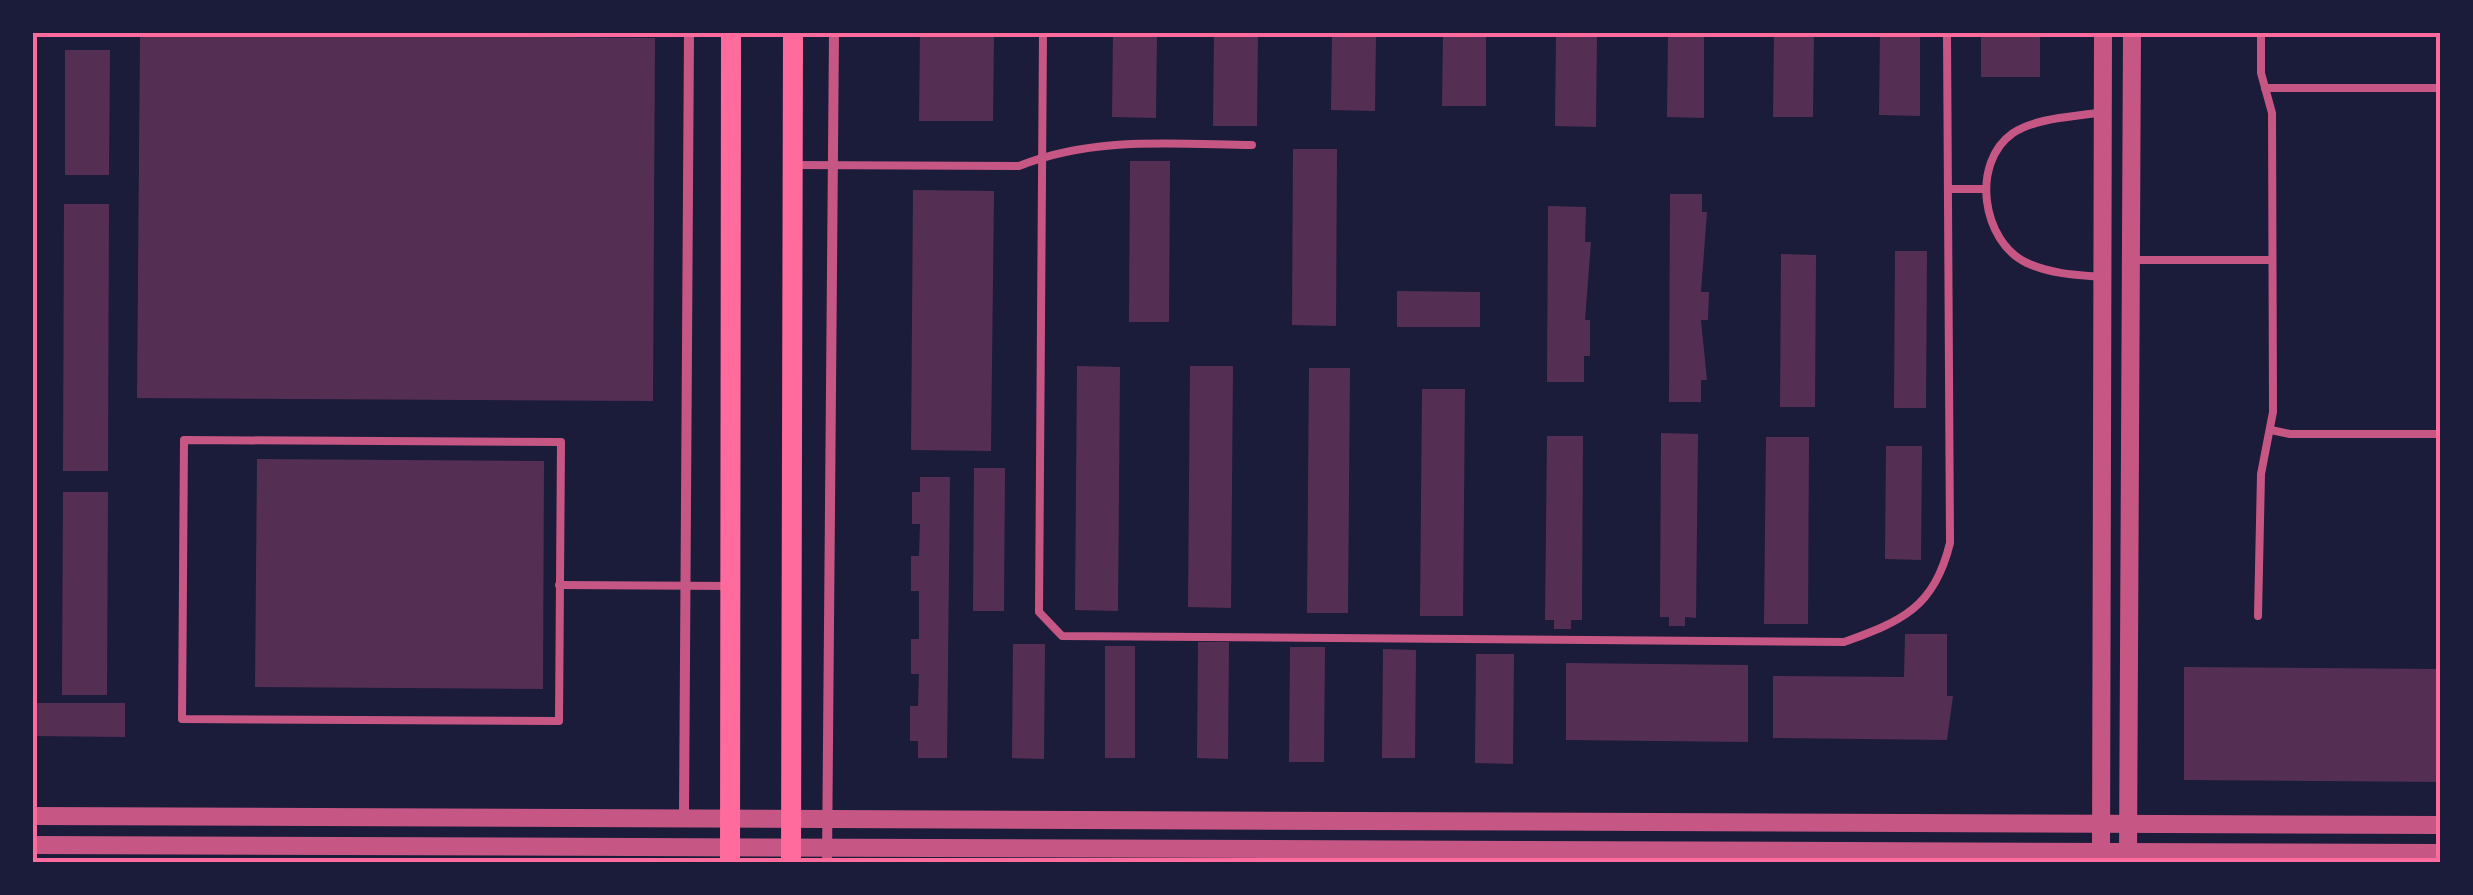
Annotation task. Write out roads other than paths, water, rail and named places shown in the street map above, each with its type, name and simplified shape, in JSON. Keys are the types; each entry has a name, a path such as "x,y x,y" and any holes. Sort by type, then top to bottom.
{"main road":[{"path":"730,854 731,32"},
{"path":"791,854 794,32"}],"street":[{"path":"684,817 689,32"},
{"path":"827,854 834,32"},
{"path":"2101,857 2103,32"},
{"path":"2128,857 2132,32"},
{"path":"32,816 2440,825"},
{"path":"32,844 730,854 2128,857 2440,853"}],"lane":[{"path":"1043,32 1038,612 1062,636 1844,642 1902,620 1929,594 1950,543 1948,32"},
{"path":"2258,616 2261,474 2271,430 2272,260 2272,113 2264,88 2261,32"},
{"path":"2264,88 2440,88"},
{"path":"2102,277 2054,272 2024,263 2002,245 1989,218 1986,189 1992,160 2012,134 2044,121 2103,112"},
{"path":"793,164 1019,166 1042,156 1111,144 1252,145"},
{"path":"1948,189 1986,189"},
{"path":"2131,260 2272,260"},
{"path":"2271,430 2290,434 2440,434"},
{"path":"184,440 560,442 560,585 559,721 182,719 184,440"},
{"path":"560,585 730,586"}]}
